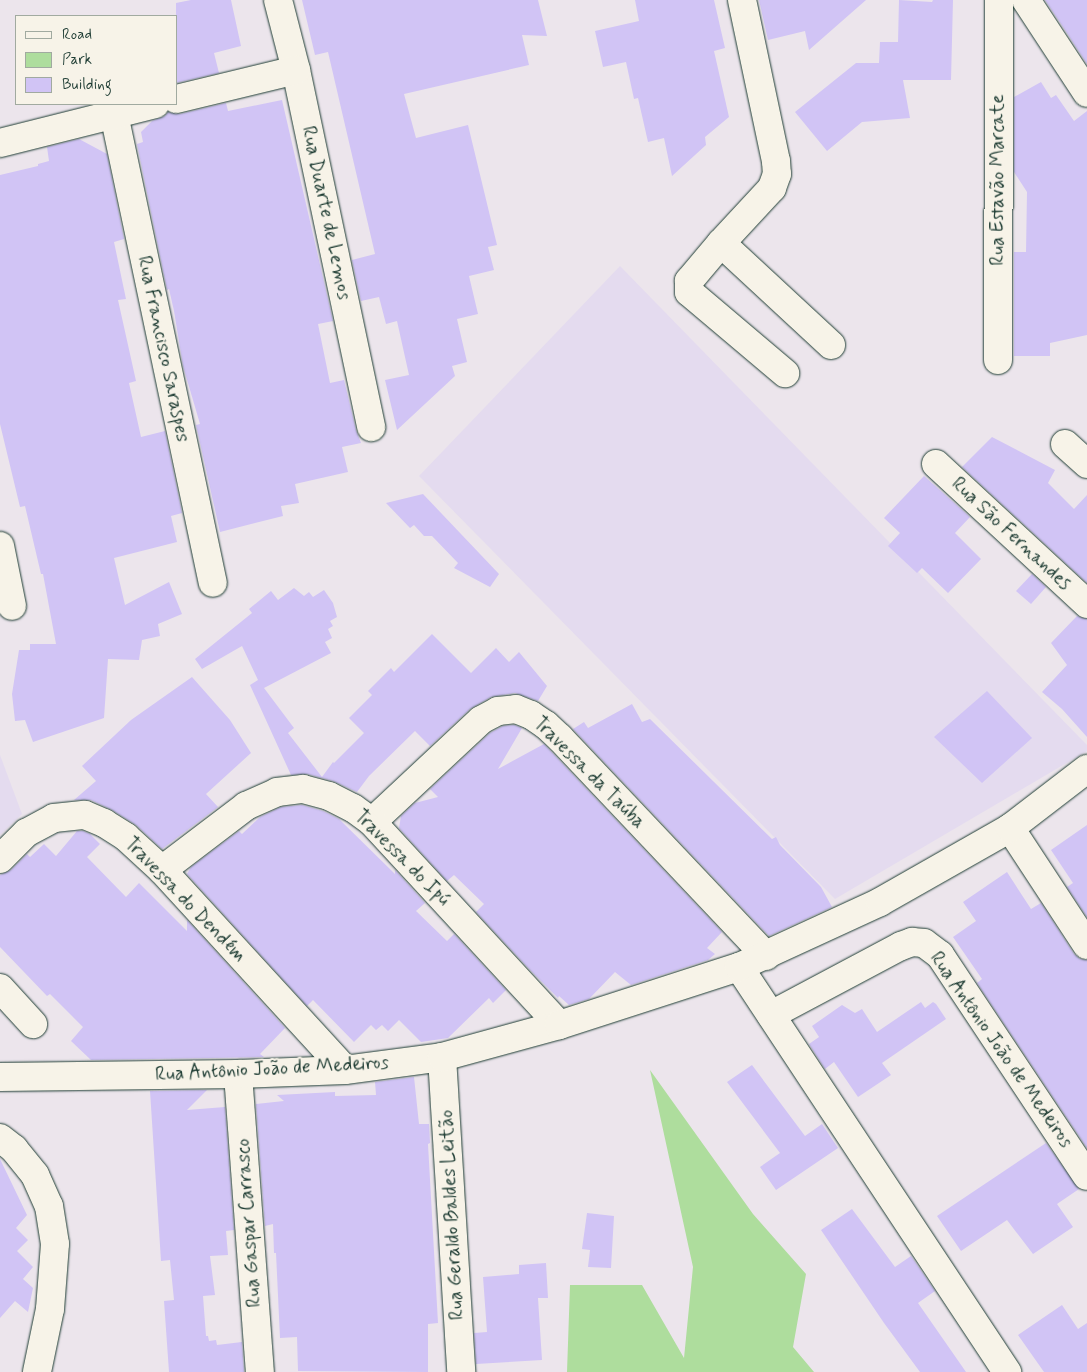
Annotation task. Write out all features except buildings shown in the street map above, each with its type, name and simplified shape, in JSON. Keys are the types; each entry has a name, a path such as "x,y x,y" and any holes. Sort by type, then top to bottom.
{"street":[{"name":"Rua Duarte de Lemos","path":"278,0 296,70 371,427"},
{"path":"742,0 776,161 777,174 772,188 689,282 689,292 784,373"},
{"name":"Rua Estavão Marcate","path":"998,360 999,0"},
{"path":"1026,0 1087,93"},
{"path":"178,99 296,70"},
{"path":"0,143 152,105"},
{"name":"Rua Francisco Saraspes","path":"114,114 213,584"},
{"path":"722,243 831,345"},
{"path":"1065,444 1087,464"},
{"name":"Rua São Fernandes","path":"936,464 1087,604"},
{"path":"0,546 12,606"},
{"name":"Travessa da Taúba","path":"372,822 481,720 498,711 516,709 531,715 560,738 766,956"},
{"name":"Rua Antônio João de Medeiros","path":"0,1077 238,1074 344,1070 442,1057 559,1025 739,968 880,902 1010,828 1087,769"},
{"name":"Travessa do Ipú","path":"162,870 246,806 278,792 302,789 329,796 353,808 372,822 559,1025"},
{"name":"Travessa do Dendém","path":"0,859 26,833 54,818 85,815 104,823 126,837 162,870 344,1070"},
{"path":"1010,828 1087,945"},
{"name":"Rua Antônio João de Medeiros","path":"771,1015 901,946 912,942 924,943 940,956 1087,1176"},
{"path":"739,968 1007,1372"},
{"path":"0,988 33,1024"},
{"name":"Rua Geraldo Baldes Leitão","path":"442,1057 461,1372"},
{"name":"Rua Gaspar Carrasco","path":"238,1074 260,1372"},
{"path":"0,1138 14,1149 34,1175 49,1206 55,1244 50,1308 37,1372"}],"shaded area":[{"path":"620,266 1087,745 1087,751 835,899 419,476"},
{"path":"0,755 22,814 0,835"}],"green space":[{"path":"650,1070 753,1214 806,1274 793,1347 814,1372 567,1372 570,1285 642,1285 684,1358 693,1267"}]}
